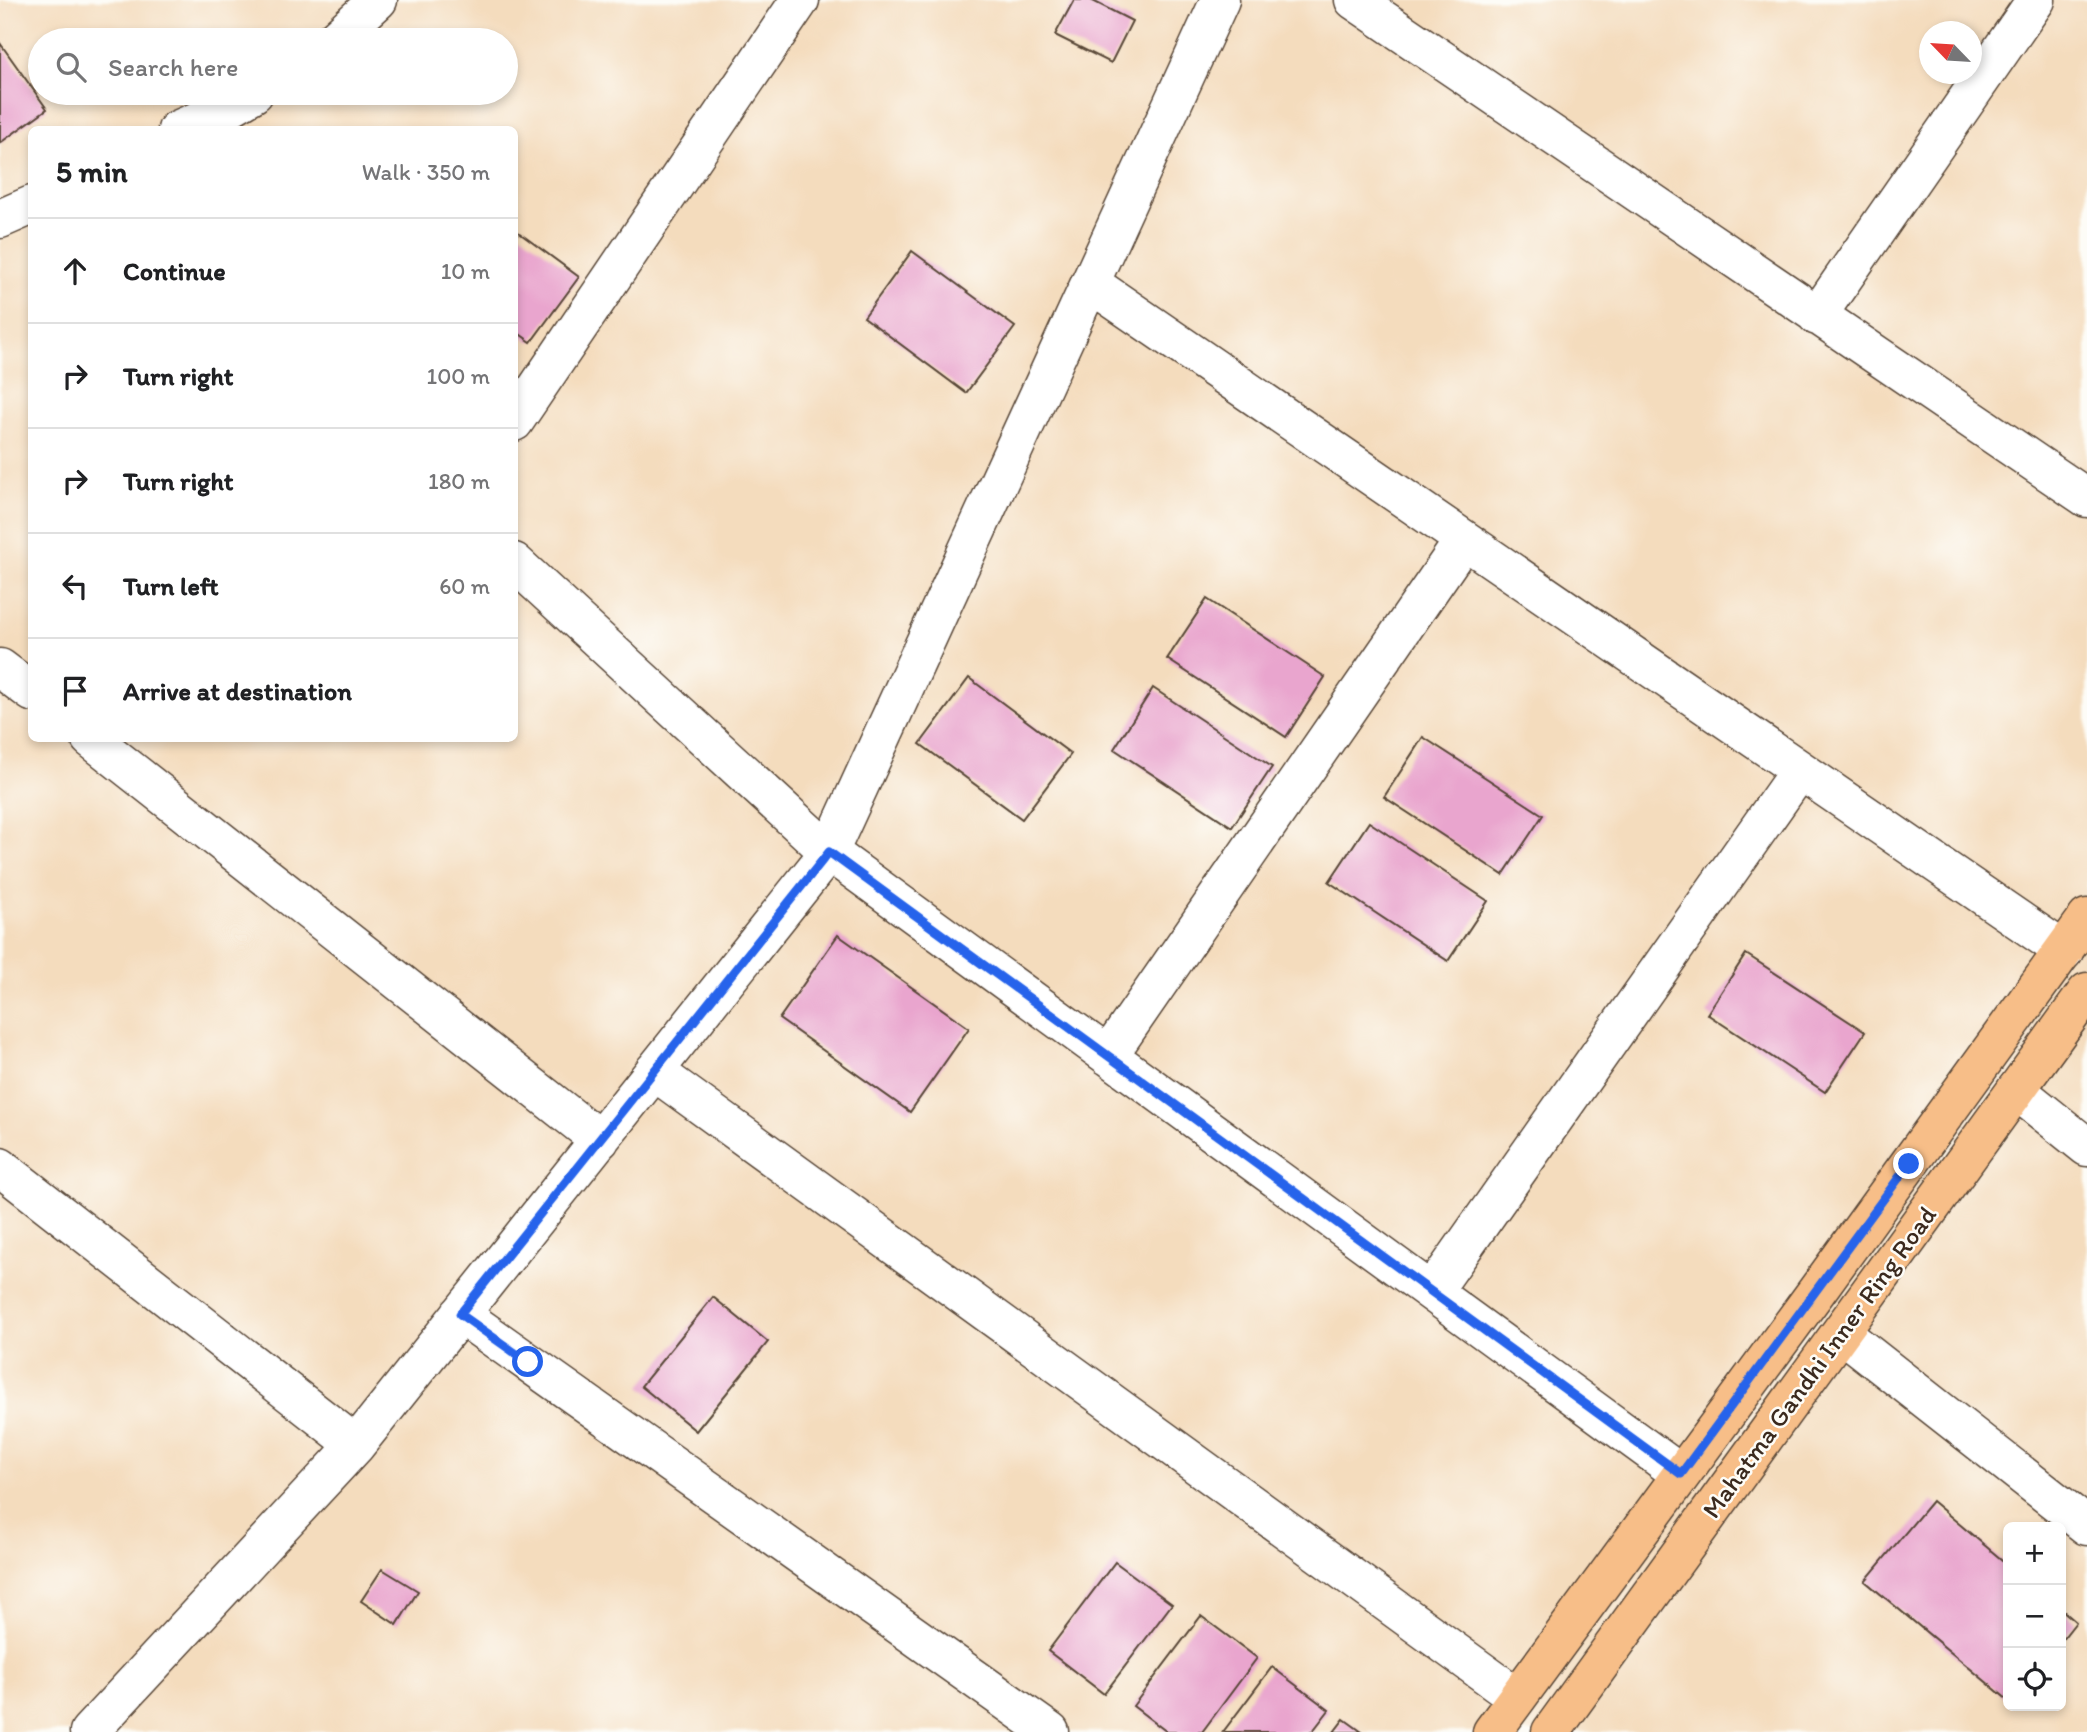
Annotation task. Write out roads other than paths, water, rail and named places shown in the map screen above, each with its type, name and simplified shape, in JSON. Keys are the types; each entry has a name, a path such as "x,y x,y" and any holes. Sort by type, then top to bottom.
{"main road":[{"name":"Mahatma Gandhi Inner Ring Road","path":"1492,1732 2087,918"},
{"name":"Mahatma Gandhi Inner Ring Road","path":"1550,1732 2087,992"}],"street":[{"path":"347,28 378,0"},
{"path":"518,416 800,0"},
{"path":"89,1732 356,1445 829,852 1220,0"},
{"path":"1354,0 2087,498"},
{"path":"1817,316 2036,0"},
{"path":"186,126 234,105"},
{"path":"0,219 28,207"},
{"path":"1090,283 2064,951"},
{"path":"1108,1056 1464,540"},
{"path":"518,566 829,852 1681,1474"},
{"path":"0,667 28,689"},
{"path":"95,742 600,1140"},
{"path":"1432,1292 1800,770"},
{"path":"654,1072 1517,1697"},
{"path":"2016,1090 2087,1147"},
{"path":"0,1167 356,1445"},
{"path":"460,1314 1050,1732"},
{"path":"1841,1333 2087,1526"}]}
